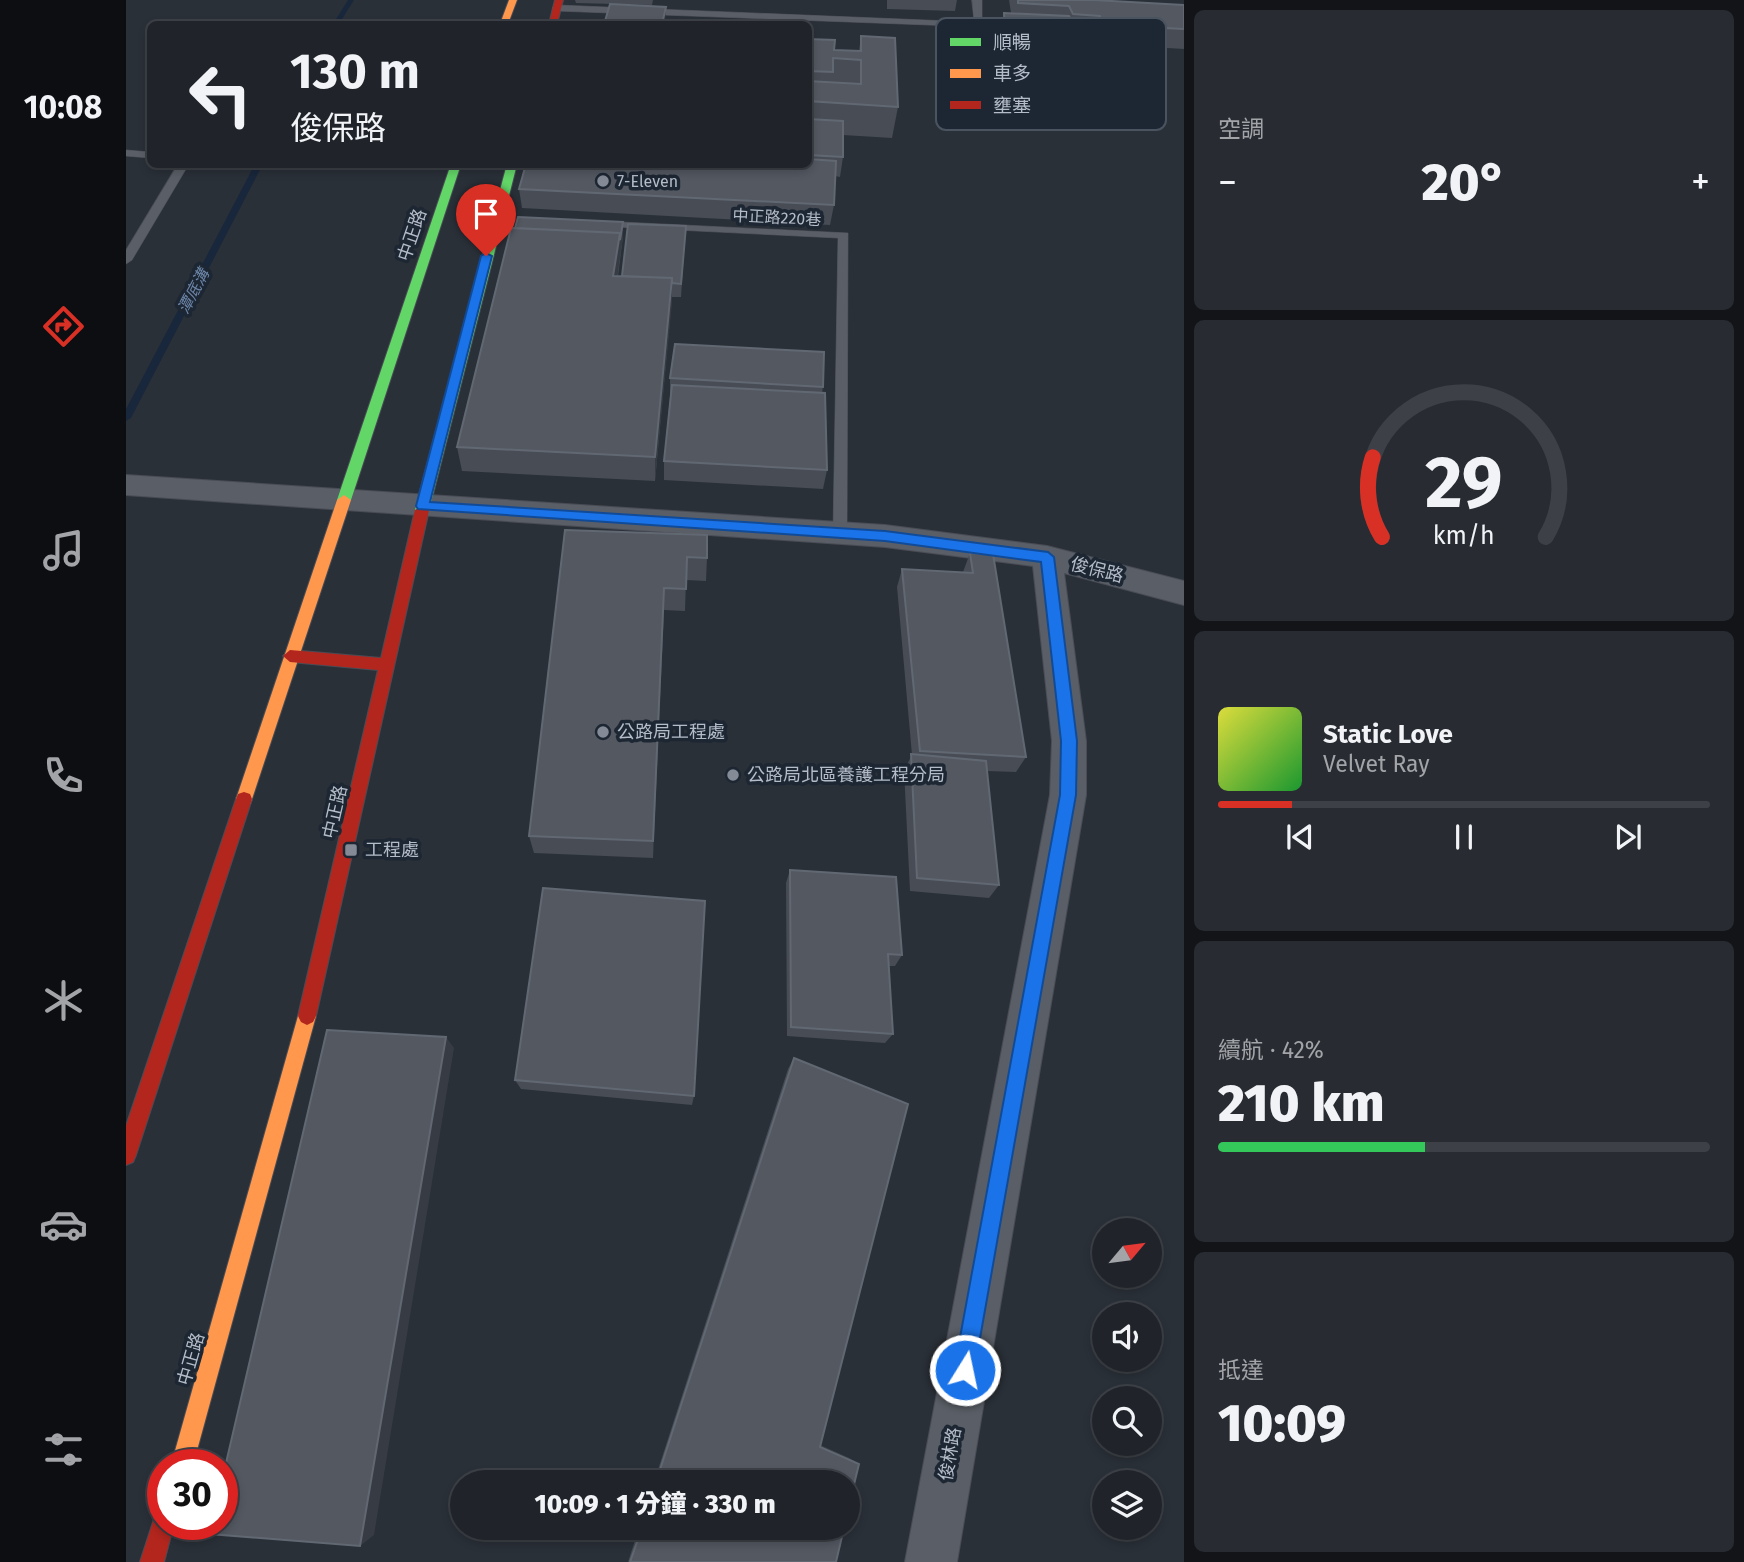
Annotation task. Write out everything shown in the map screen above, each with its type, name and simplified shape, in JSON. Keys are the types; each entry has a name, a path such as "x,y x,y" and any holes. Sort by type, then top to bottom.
{"main road":[{"path":"505,21 513,0"},
{"name":"中正路","path":"126,1155 455,168"},
{"name":"中正路","path":"186,1449 315,988 423,506 503,220 511,168"},
{"path":"290,656 388,665"},
{"path":"152,1562 158,1540"}],"street":[{"name":"俊保路","path":"126,485 840,533 948,543 1048,557 1184,593"},
{"name":"俊林路","path":"931,1562 1068,795 1069,741 1048,557"}],"lane":[{"path":"977,0 978,18"},
{"path":"556,11 936,24"},
{"path":"126,153 147,155"},
{"path":"126,260 182,168"},
{"name":"中正路220巷","path":"579,223 844,236 840,533"}],"building":[{"path":"1018,0 1094,0 1184,5 1184,29 1166,28 1166,18 1100,18 1073,14 1069,6 1018,3"},
{"path":"610,4 666,7 663,21 605,21"},
{"path":"1004,13 1070,18 1004,18"},
{"path":"861,36 895,38 898,107 812,101 812,81 861,84 861,60 833,58 833,72 812,71 812,39 835,40 834,50 861,51"},
{"path":"812,119 843,121 843,157 812,155"},
{"path":"812,159 836,161 834,205 519,189 525,168 812,168"},
{"path":"518,217 623,222 620,240 620,233 515,228"},
{"path":"628,224 686,226 681,284 672,283 672,278 622,276"},
{"path":"511,228 620,233 613,276 672,278 655,457 457,447"},
{"path":"675,344 824,352 823,387 670,378"},
{"path":"672,385 825,393 827,470 664,461"},
{"name":"公路局工程處","path":"565,530 707,535 707,558 687,557 686,589 664,588 653,841 529,836"},
{"path":"970,553 993,554 1026,757 920,751 902,569 973,573"},
{"path":"911,754 986,761 999,885 917,878"},
{"path":"790,870 896,877 902,955 888,954 893,1034 791,1027"},
{"path":"543,888 705,901 694,1096 515,1080"},
{"path":"327,1030 446,1037 360,1546 238,1536 238,1449 229,1449"},
{"path":"794,1058 908,1104 820,1447 859,1464 858,1470 660,1470"},
{"path":"638,1540 841,1540 836,1562 630,1562"}],"waterway":[{"name":"潭底溝","path":"338,21 351,0"},
{"name":"潭底溝","path":"126,418 257,168"}],"traffic: fast":[{"path":"344,500 455,168"},
{"path":"422,510 511,168"}],"traffic: slow":[{"path":"505,21 513,0"},
{"path":"244,799 344,500"},
{"path":"186,1449 307,1016"}],"traffic: jam":[{"path":"554,21 559,0"},
{"path":"307,1016 422,510"},
{"path":"290,656 388,665"},
{"path":"126,1155 244,799"},
{"path":"152,1562 158,1540"}],"place":[{"name":"7-Eleven","path":"603,181"},
{"name":"公路局工程處","path":"603,732"},
{"name":"公路局北區養護工程分局","path":"733,775"},
{"name":"工程處","path":"351,850"}],"route":[{"path":"486,256 423,506 885,536 1048,557 1069,741 1068,795 965,1370"}]}
